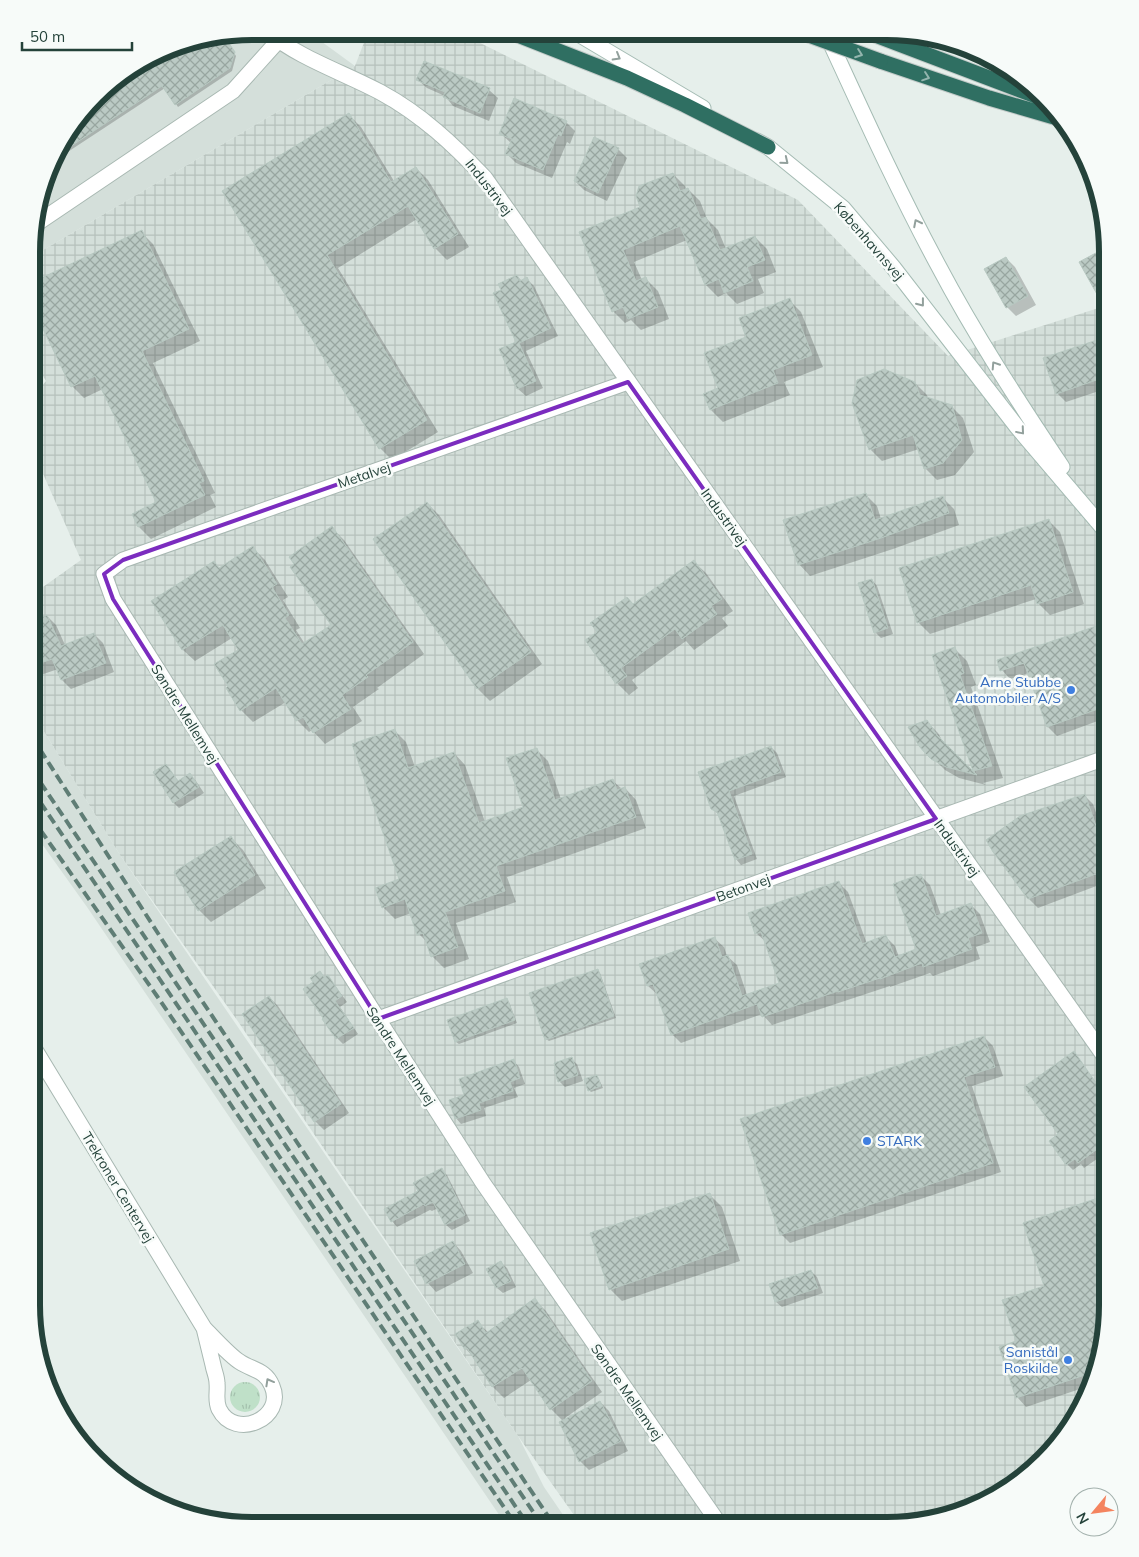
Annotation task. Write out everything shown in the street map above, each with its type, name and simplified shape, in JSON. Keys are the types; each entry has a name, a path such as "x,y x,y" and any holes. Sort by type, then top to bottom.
{"highway":[{"path":"530,40 627,78 685,105 768,148"},
{"path":"821,40 990,98 1049,115"},
{"path":"888,40 1026,92"}],"street":[{"name":"Københavnsvej","path":"589,40 768,148 843,208 894,267 1017,427 1099,523"},
{"name":"Københavnsvej","path":"829,40 881,151 938,264 988,354 1099,522"},
{"path":"43,219 233,91 278,41"},
{"name":"Industrivej","path":"278,41 307,58 386,95 434,128 485,178 1099,1049"},
{"name":"Metalvej","path":"104,574 123,560 628,382"},
{"name":"Søndre Mellemvej","path":"104,574 113,599 483,1183 714,1517"},
{"name":"Betonvej","path":"378,1019 1099,761"},
{"name":"Trekroner Centervej","path":"40,1058 204,1328 239,1362 266,1375 273,1387 274,1401 268,1414 257,1423 243,1425 230,1421 220,1411 216,1397 217,1384 204,1328"}],"highlighted area":[{"path":"628,382 936,819 378,1019 113,599 104,574 123,560"}],"shaded area":[{"path":"238,40 319,40 355,66 40,252 40,238 47,197 56,171 68,146 102,102 146,68 171,56 197,47"},
{"path":"365,40 474,40 798,200 948,356 1099,308 1099,1319 1095,1347 1088,1373 1071,1411 1063,1423 1046,1445 1027,1464 993,1489 968,1501 942,1510 901,1517 575,1517 518,1436 237,1020 120,855 40,725 40,589 81,560 40,467 40,388 46,381 40,371 40,252 355,66"},
{"path":"40,725 120,855 518,1436 544,1487 565,1517 501,1517 87,907 40,841"}],"green space":[{"path":"245,1382 251,1383 259,1391 259,1403 251,1411 245,1412 239,1411 231,1403 230,1397 231,1391 239,1383"}],"building":[{"path":"228,41 235,52 230,68 175,105 162,86 66,149 84,123 102,102 146,68 184,51 210,44"},
{"path":"424,61 490,88 480,113 443,97 445,92 416,80"},
{"path":"514,98 567,121 561,136 558,134 543,170 505,154 512,139 499,134"},
{"path":"349,113 391,182 416,167 458,234 434,249 408,206 327,255 427,420 379,449 222,191"},
{"path":"594,137 619,148 598,193 574,181"},
{"path":"673,173 680,191 688,188 701,219 706,217 720,250 755,236 765,260 747,267 753,281 724,293 719,279 705,285 680,226 623,250 636,281 646,277 658,307 628,319 623,307 612,312 579,232 640,207 636,196 639,186"},
{"path":"142,230 189,329 142,351 204,481 199,483 205,495 138,527 132,514 156,502 95,376 71,387 40,323 40,279"},
{"path":"1099,251 1099,298 1079,262"},
{"path":"1006,257 1028,296 1006,308 984,269"},
{"path":"517,275 520,281 527,277 551,328 519,343 536,381 517,389 499,349 516,342 493,293 501,290 498,284"},
{"path":"790,298 812,355 773,370 778,383 710,410 703,394 718,388 704,353 746,337 739,318"},
{"path":"1097,340 1099,345 1099,379 1056,394 1043,358"},
{"path":"884,369 915,382 920,395 952,405 962,440 943,463 924,469 913,435 869,450 852,403 857,380"},
{"path":"866,493 875,520 943,496 949,513 798,565 783,520"},
{"path":"427,502 531,652 477,689 373,539"},
{"path":"1049,519 1073,592 1037,604 1031,585 917,623 899,568"},
{"path":"332,526 413,642 366,675 368,677 342,695 351,709 313,733 303,717 296,721 276,688 240,711 226,688 228,686 214,664 238,650 223,625 182,650 151,601 214,561 219,568 253,546 277,584 272,587 289,615 285,618 302,644 331,625 290,567 294,564 289,557"},
{"path":"694,560 722,599 711,606 717,614 682,639 675,629 621,668 627,676 616,684 585,640 597,632 590,623 627,597 633,604"},
{"path":"872,579 888,628 874,633 858,583"},
{"path":"47,615 61,646 94,633 106,663 61,680 52,659 40,663 40,618"},
{"name":"Arne Stubbe Automobiler A/S","path":"1099,625 1099,712 1098,709 1047,727 1024,663 1000,671 997,660"},
{"path":"955,647 964,673 960,675 992,766 973,771 932,655"},
{"path":"927,720 937,735 977,775 946,767 931,759 925,753 908,727"},
{"path":"395,729 408,768 454,752 479,823 523,807 506,758 537,748 555,800 613,779 617,790 625,787 636,817 496,866 505,891 445,912 458,947 431,957 423,933 417,935 405,899 382,908 375,888 399,879 352,744"},
{"path":"771,746 781,772 729,791 752,854 735,860 717,812 711,809 698,772"},
{"path":"166,764 178,781 190,773 199,787 173,803 153,772"},
{"path":"1085,794 1099,835 1099,873 1028,899 986,840 1020,816"},
{"path":"231,836 255,875 198,911 174,872"},
{"path":"921,874 936,916 971,903 982,933 968,938 972,949 923,967 922,963 880,979 762,1017 757,1004 671,1035 653,984 647,986 639,964 715,937 722,957 728,955 742,996 779,983 761,932 755,934 748,913 839,881 862,944 886,935 895,957 916,949 893,884"},
{"path":"598,969 614,1016 545,1040 529,993"},
{"path":"320,971 324,977 328,975 342,996 335,1001 354,1028 336,1039 303,989 313,982 310,978"},
{"path":"269,996 341,1104 314,1122 242,1014"},
{"path":"507,998 515,1020 455,1042 447,1020"},
{"name":"STARK","path":"984,1036 995,1067 964,1077 993,1163 780,1235 740,1119"},
{"path":"1074,1051 1099,1087 1099,1148 1078,1163 1075,1159 1066,1165 1049,1141 1058,1134 1024,1087"},
{"path":"572,1057 578,1075 558,1082 554,1063"},
{"path":"514,1059 520,1078 510,1082 513,1091 479,1103 481,1110 455,1119 449,1100 464,1095 459,1079"},
{"path":"597,1075 601,1086 588,1091 584,1079"},
{"path":"442,1168 465,1215 445,1225 433,1202 425,1206 424,1204 391,1222 384,1209 418,1191 413,1183"},
{"path":"710,1193 729,1249 609,1290 590,1233"},
{"path":"1099,1198 1099,1319 1095,1347 1088,1374 1016,1398 999,1347 1016,1341 1002,1300 1044,1286 1023,1223"},
{"path":"453,1241 465,1264 426,1284 414,1261"},
{"path":"501,1261 511,1281 496,1288 486,1269"},
{"path":"811,1270 818,1288 775,1302 769,1284"},
{"path":"535,1298 592,1381 550,1410 522,1368 492,1387 467,1348 465,1350 455,1334 478,1320 486,1333"},
{"path":"600,1401 621,1441 579,1462 559,1422"}],"railway":[{"path":"40,749 186,977 549,1517"},
{"path":"40,782 537,1517"},
{"path":"40,802 523,1517"},
{"path":"40,829 157,996 511,1517"}],"place":[{"name":"Arne Stubbe Automobiler A/S","path":"1071,690"},
{"name":"STARK","path":"867,1141"},
{"name":"Sanistål Roskilde","path":"1068,1360"}]}
